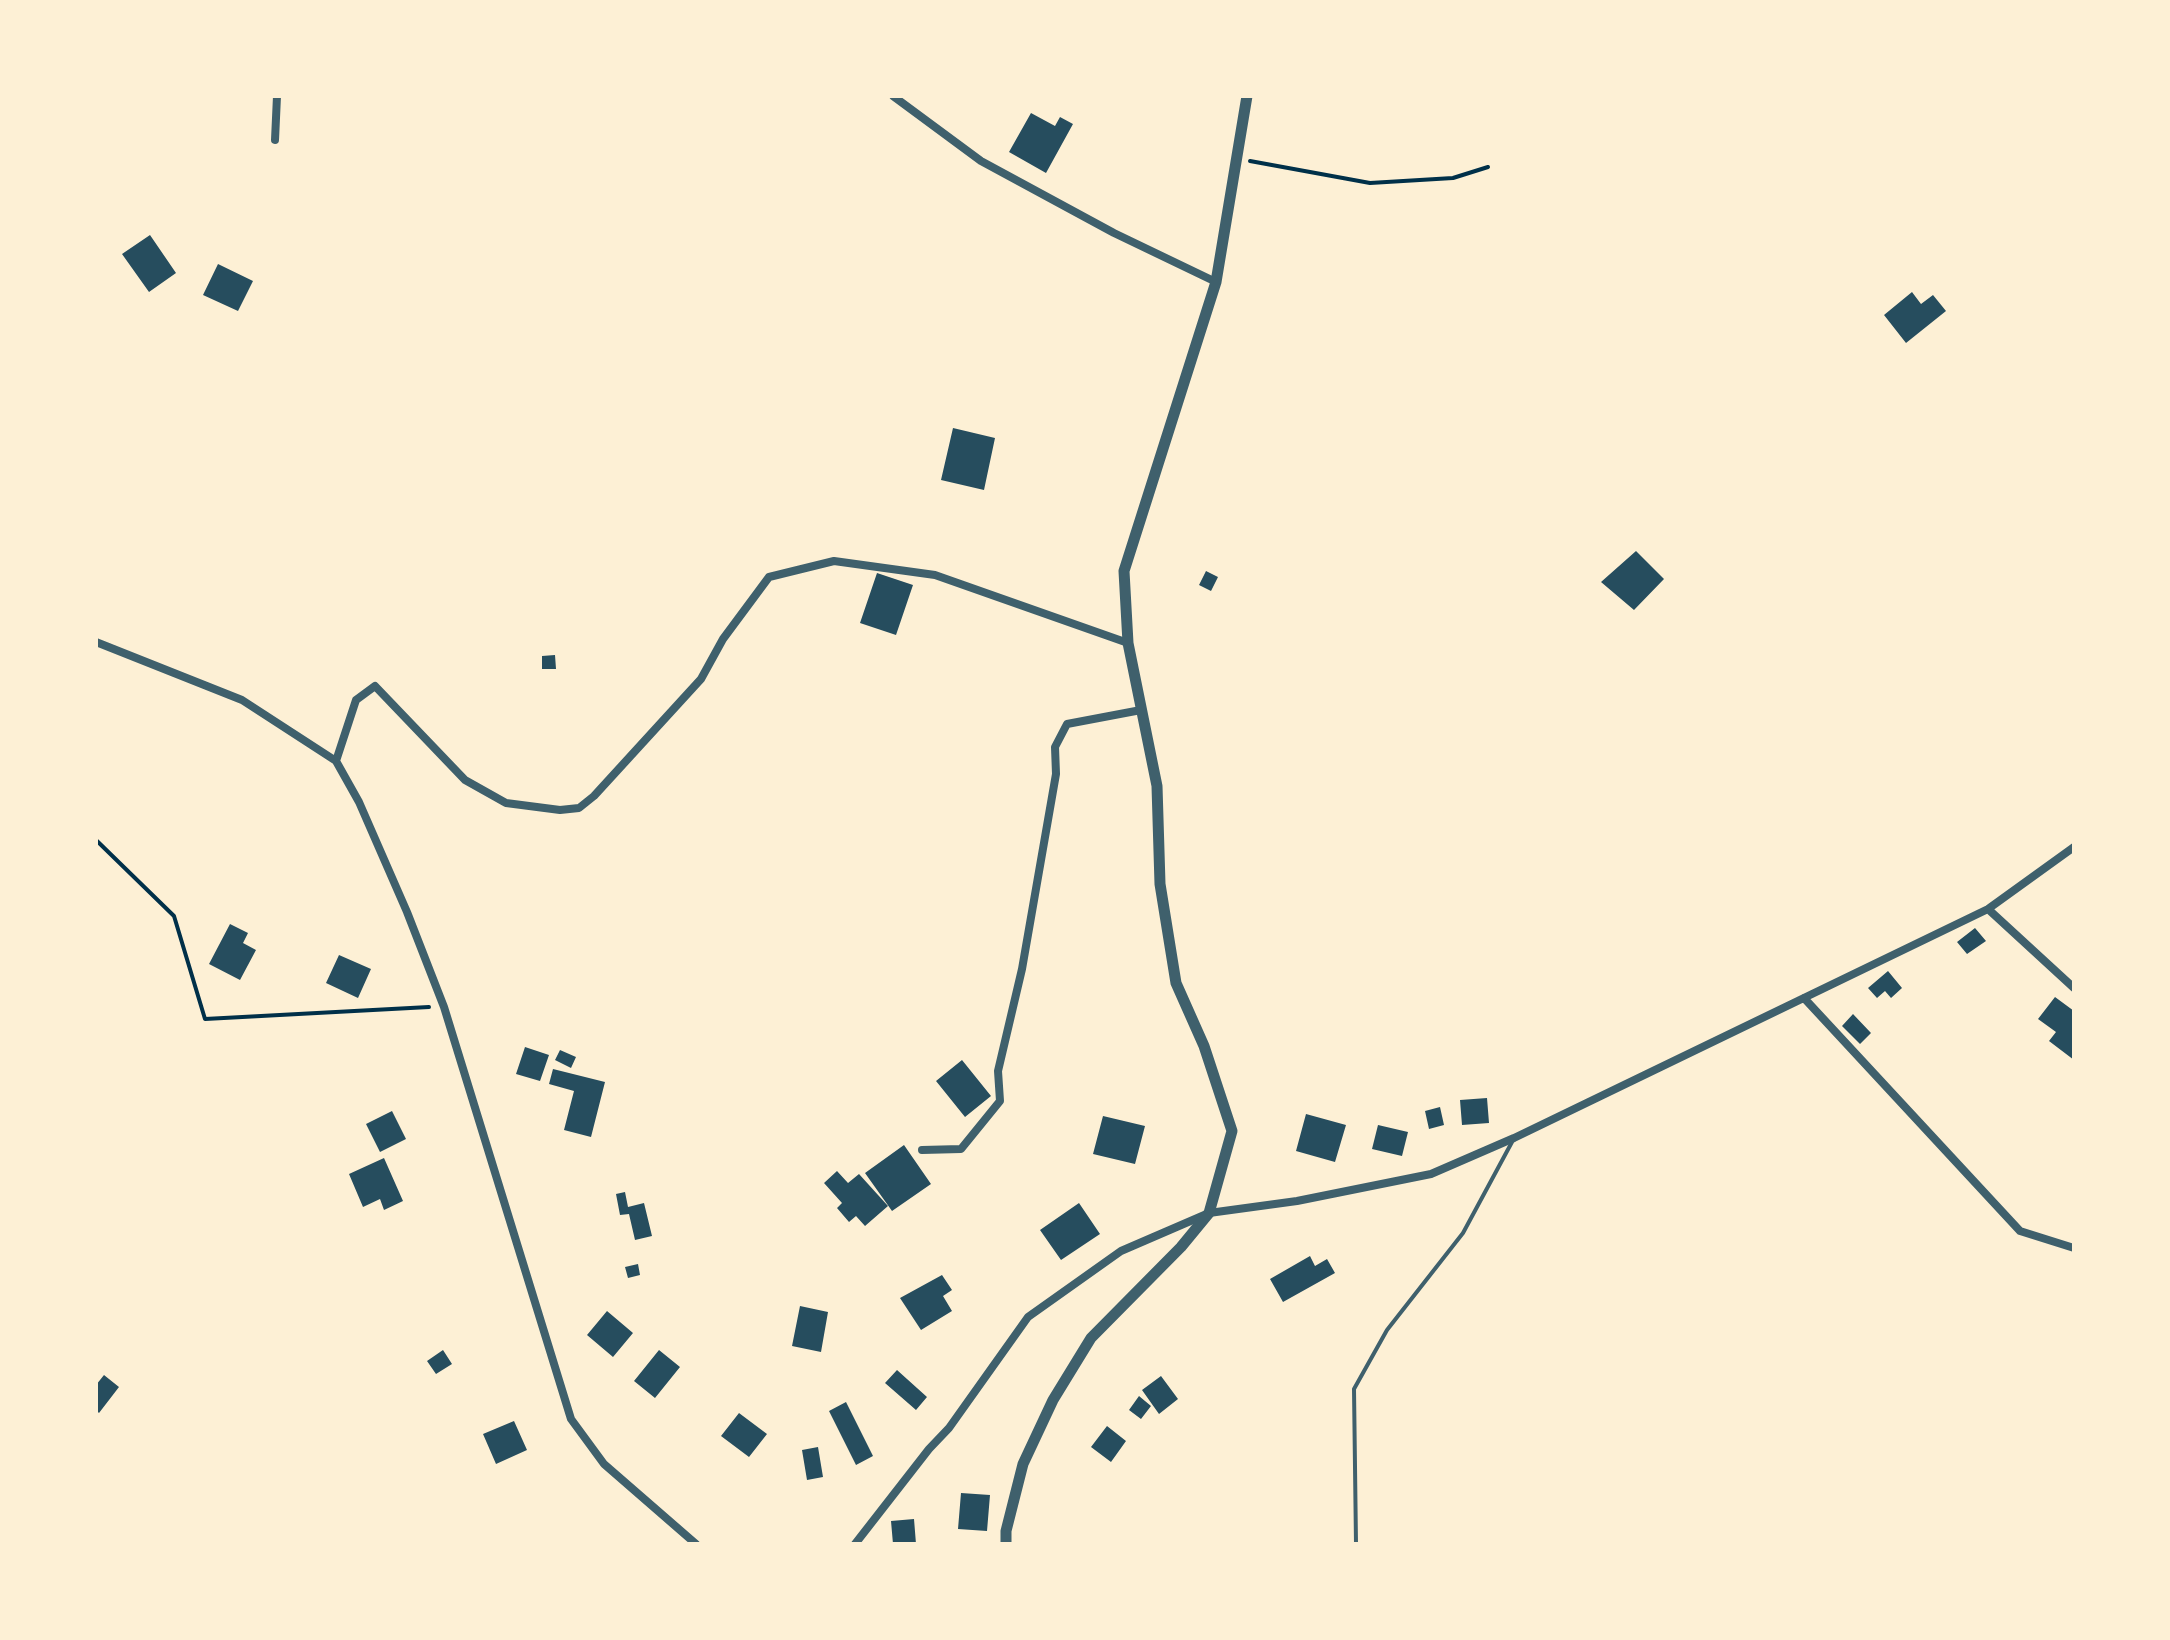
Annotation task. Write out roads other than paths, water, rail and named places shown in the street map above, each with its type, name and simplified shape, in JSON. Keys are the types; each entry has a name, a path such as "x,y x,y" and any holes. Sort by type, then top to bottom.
{"street":[{"path":"275,140 277,96"},
{"path":"893,96 981,161 1114,233 1216,282"},
{"path":"1006,1544 1006,1531 1023,1464 1060,1387 1091,1338 1181,1247 1209,1213 1232,1131 1204,1046 1176,983 1160,884 1157,786 1128,643 1124,571 1216,282 1247,96"},
{"path":"336,761 356,700 375,686 465,780 506,803 560,810 579,808 594,796 701,679 723,639 769,577 834,561 935,575 1128,643"},
{"path":"96,642 242,700 336,761 359,802 444,1007 571,1419 604,1464 696,1544"},
{"path":"922,1150 961,1149 1000,1101 998,1071 1022,969 1056,774 1055,747 1067,724 1141,710"},
{"path":"855,1544 949,1428 1028,1317 1121,1251 1209,1213 1297,1201 1431,1174 1514,1138 1988,909 2074,847"},
{"path":"1988,909 2074,988"},
{"path":"1804,998 2020,1231 2074,1248"}],"lane":[{"path":"1356,1544 1354,1389 1387,1330 1463,1233 1514,1138"}]}
